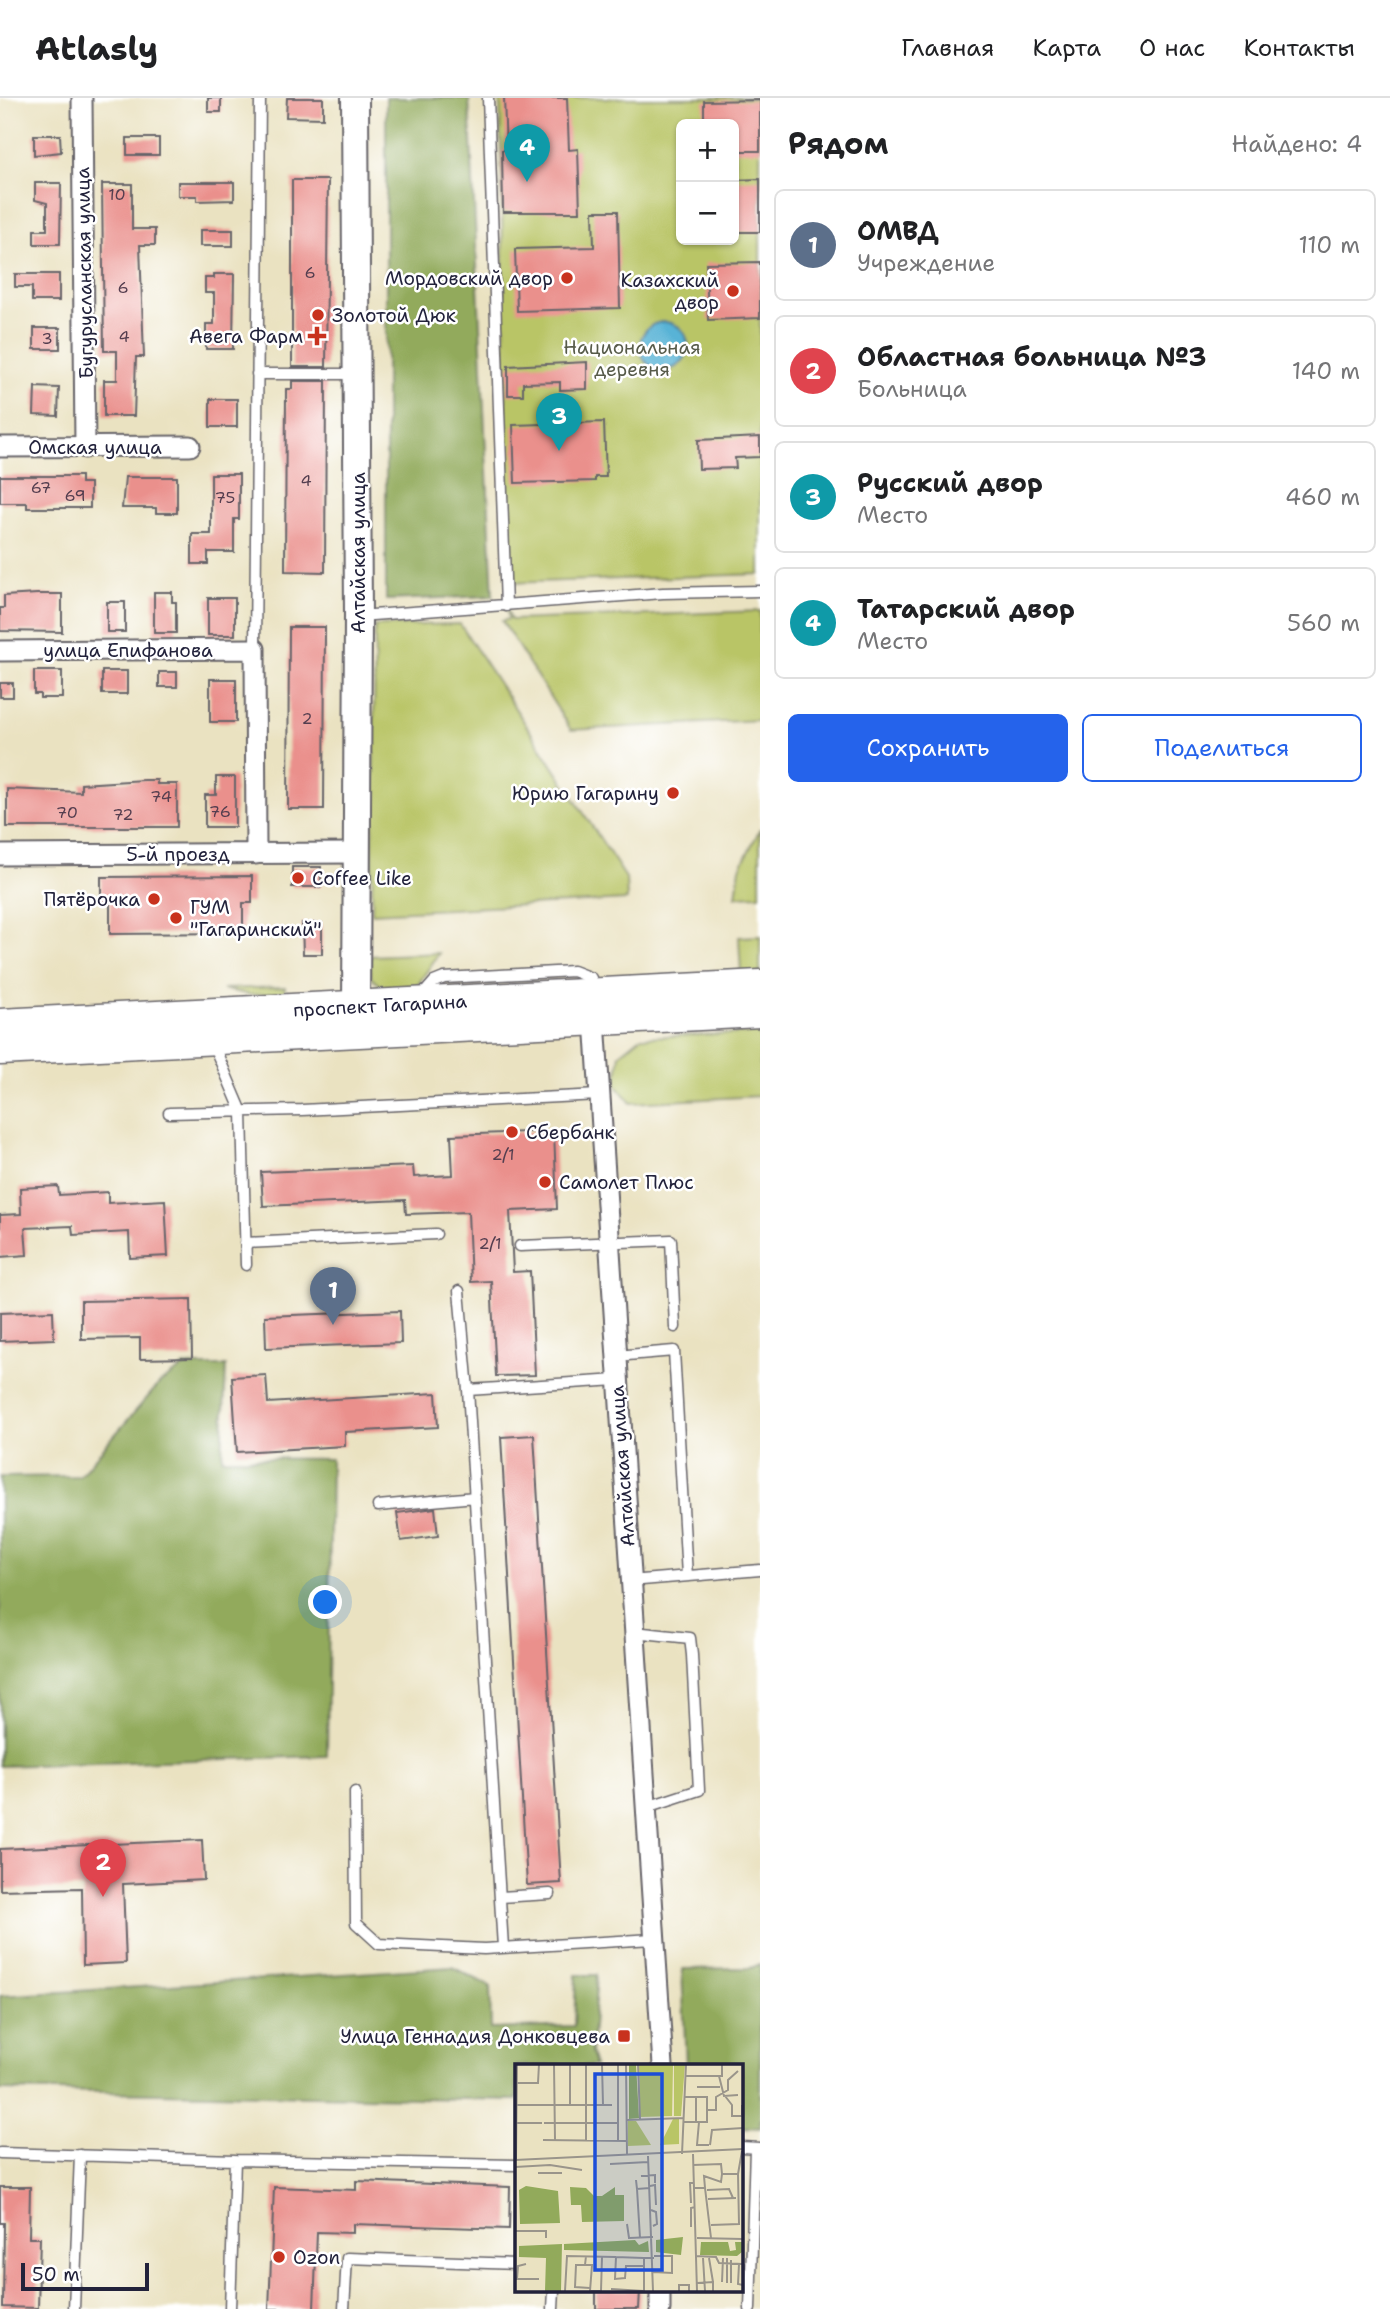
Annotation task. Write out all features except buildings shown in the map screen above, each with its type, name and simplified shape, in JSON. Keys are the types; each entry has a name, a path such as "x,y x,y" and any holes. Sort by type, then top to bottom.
{"main road":[{"name":"проспект Гагарина","path":"0,1024 357,1019 595,1007 760,985"},
{"name":"проспект Гагарина","path":"0,1050 212,1039 357,1019 415,1004 760,1012"}],"street":[{"name":"Бугурусланская улица","path":"82,98 85,447"},
{"name":"Алтайская улица","path":"355,98 357,1019"},
{"name":"Омская улица","path":"0,447 190,446"},
{"name":"улица Епифанова","path":"0,651 255,649"},
{"path":"255,649 256,854"},
{"name":"5-й проезд","path":"0,855 356,853"},
{"name":"Алтайская улица","path":"595,1007 615,1356 648,1807 653,1939 663,2064"}],"lane":[{"path":"255,649 260,98"},
{"path":"488,98 506,606"},
{"path":"257,374 356,374"},
{"path":"358,615 663,593 760,591"},
{"path":"212,1039 242,1112 246,1265"},
{"path":"169,1113 599,1095"},
{"path":"245,1243 436,1234"},
{"path":"520,1247 671,1240 675,1327"},
{"path":"459,1291 475,1497 503,1947"},
{"path":"615,1356 674,1351 687,1576"},
{"path":"467,1390 617,1380"},
{"path":"378,1506 475,1497"},
{"path":"630,1581 760,1570"},
{"path":"634,1632 690,1638 692,1655 699,1790 648,1807"},
{"path":"355,1792 356,1923 379,1944 503,1947 653,1939"},
{"path":"500,1897 551,1894"},
{"path":"750,2309 757,2148"},
{"path":"0,2153 515,2165"},
{"path":"74,2309 80,2155"},
{"path":"230,2309 235,2160"},
{"path":"344,2309 347,2258 515,2264"}],"green space":[{"path":"386,98 469,98 493,596 386,600"},
{"name":"Национальная деревня","path":"500,98 760,98 760,574 509,583"},
{"path":"506,606 511,620 760,611 760,720 571,730 502,621 509,619"},
{"path":"460,624 626,878 627,900 372,913 375,626"},
{"path":"760,829 760,895 736,896 740,868"},
{"path":"760,936 760,974 741,974 739,937"},
{"path":"439,953 415,989 385,990 371,977 370,956"},
{"path":"285,987 285,993 250,995 222,989"},
{"path":"760,1033 760,1096 631,1103 616,1085 620,1054 641,1037"},
{"path":"185,1366 226,1366 222,1458 331,1459 327,1756 0,1766 0,1477 79,1476 160,1383"},
{"path":"760,1964 760,2128 743,2127 743,2064 686,2064 682,1969 751,1968"},
{"path":"452,1967 490,1986 491,2029 574,2026 576,1975 597,1975 591,2052 594,2064 515,2064 515,2100 0,2090 0,1996"}],"water":[{"path":"664,322 681,329 688,346 681,363 664,370 647,363 640,346 647,329"}],"place":[{"name":"Татарский двор","path":"527,182"},
{"name":"Мордовский двор","path":"567,278"},
{"name":"Казахский двор","path":"733,291"},
{"name":"Золотой Дюк","path":"318,315"},
{"name":"Авега Фарм","path":"317,336"},
{"name":"Русский двор","path":"559,451"},
{"name":"Юрию Гагарину","path":"673,793"},
{"name":"Coffee Like","path":"298,878"},
{"name":"Пятёрочка","path":"154,899"},
{"name":"ГУМ \"Гагаринский\"","path":"176,918"},
{"name":"Сбербанк","path":"512,1132"},
{"name":"Самолет Плюс","path":"545,1182"},
{"name":"ОМВД","path":"333,1325"},
{"name":"Областная больница №3","path":"103,1897"},
{"name":"Улица Геннадия Донковцева","path":"624,2036"},
{"name":"Ozon","path":"279,2257"}]}
